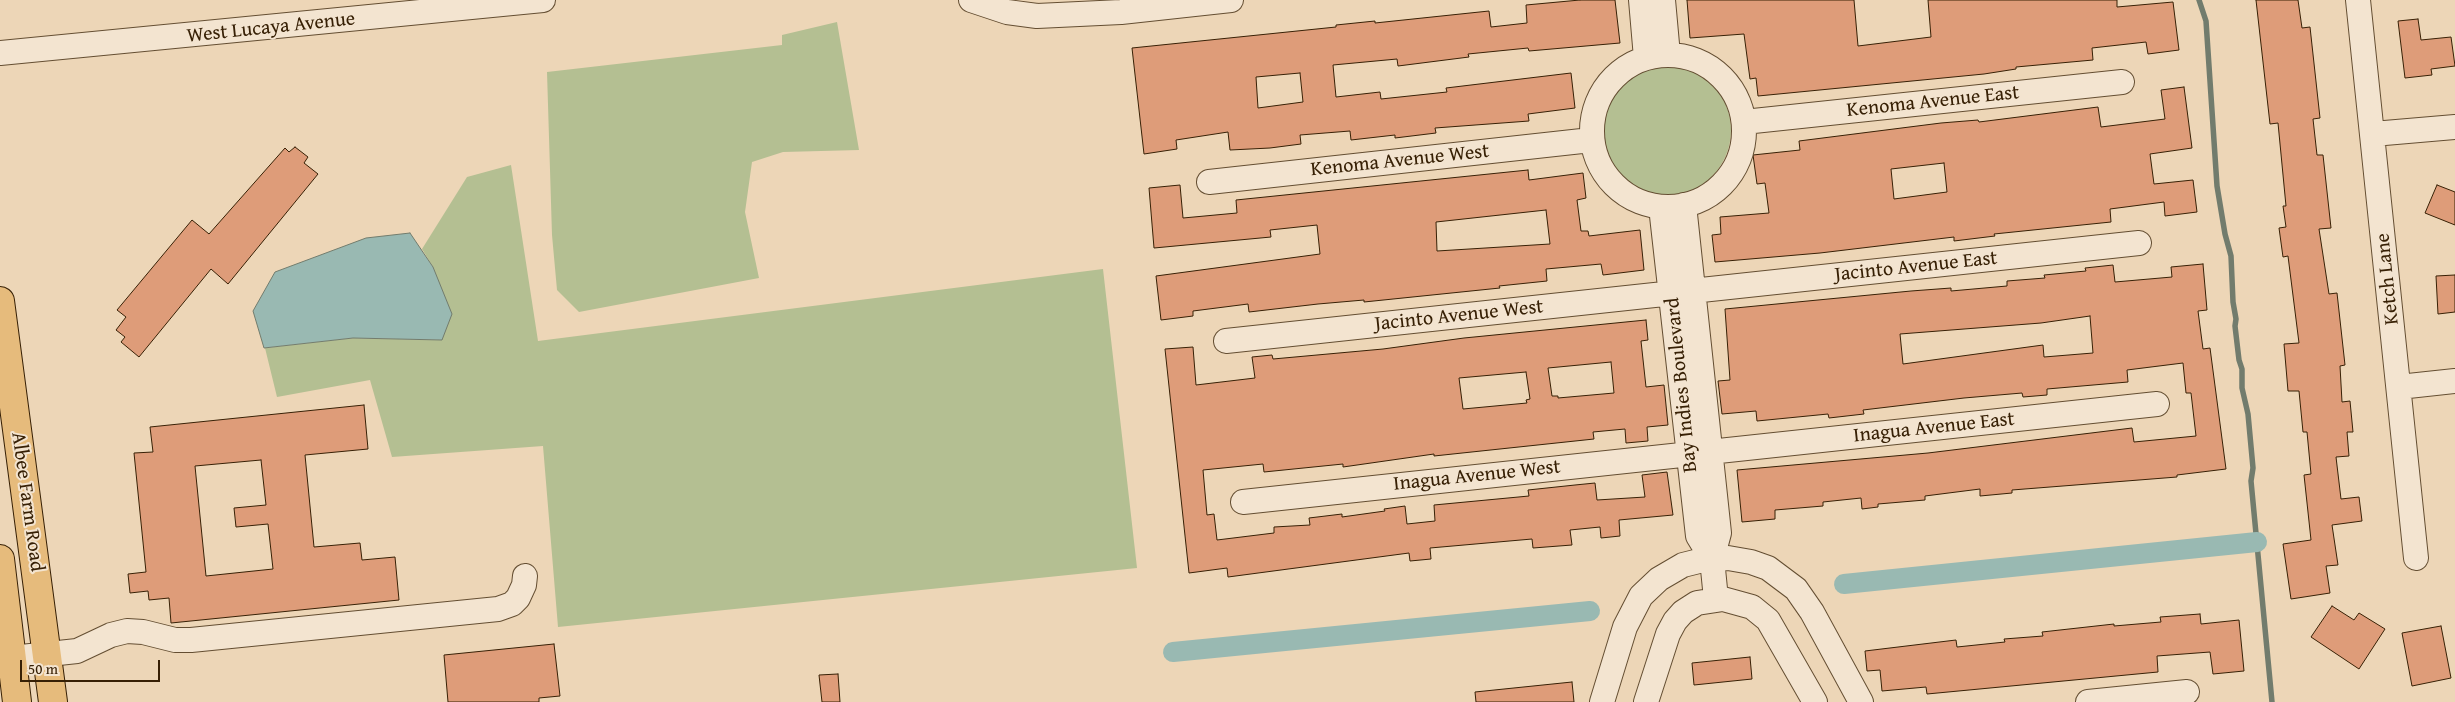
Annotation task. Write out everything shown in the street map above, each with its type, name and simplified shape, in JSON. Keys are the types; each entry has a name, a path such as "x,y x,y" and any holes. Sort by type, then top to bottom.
{"main road":[{"name":"Albee Farm Road","path":"0,302 5,373 48,654 53,702"},
{"name":"Albee Farm Road","path":"0,559 17,702"}],"street":[{"name":"West Lucaya Avenue","path":"0,53 542,0"},
{"path":"971,0 1007,12 1037,16 1097,7 1231,0"},
{"path":"1641,0 1657,56"},
{"path":"1657,56 1663,0"},
{"name":"Ketch Lane","path":"2358,0 2416,558"},
{"path":"1657,56 1686,57 1704,63 1719,74 1731,88 1740,104 1744,122 1743,144 1736,165 1717,188 1705,197 1673,206 1644,204 1628,197 1614,186 1603,172 1595,157 1591,140 1592,119 1598,98 1610,80 1626,66 1657,56"},
{"name":"Kenoma Avenue East","path":"1744,122 2122,82"},
{"path":"2373,134 2455,127"},
{"name":"Kenoma Avenue West","path":"1209,182 1591,140"},
{"name":"Bay Indies Boulevard","path":"1673,206 1700,452 1719,533 1712,559 1716,599"},
{"name":"Jacinto Avenue East","path":"1682,293 2139,243"},
{"name":"Jacinto Avenue West","path":"1226,341 1682,293"},
{"path":"2399,387 2455,381"},
{"name":"Inagua Avenue East","path":"1700,452 2157,404"},
{"name":"Inagua Avenue West","path":"1243,502 1700,452"},
{"path":"1602,702 1625,626 1641,596 1659,579 1676,568 1691,562 1712,559 1738,559 1759,565 1777,574 1796,589 1812,612 1861,702"},
{"path":"12,658 77,651 111,635 127,631 143,632 175,640 191,640 498,609 512,604 518,598 524,586 524,576"},
{"path":"1646,702 1674,621 1692,605 1716,599 1747,605 1768,620 1815,702"},
{"path":"2088,702 2188,692"}],"green space":[{"path":"837,22 859,150 783,152 752,162 745,212 759,278 579,312 557,290 552,235 547,72 782,45 782,35"},
{"path":"1665,64 1678,65 1690,69 1712,83 1726,105 1730,117 1730,143 1726,155 1712,177 1690,191 1678,195 1665,196 1652,195 1640,191 1618,177 1604,155 1600,143 1599,130 1600,117 1604,105 1618,83 1640,69 1652,65"},
{"path":"511,165 538,341 1103,269 1137,568 558,627 543,446 392,457 370,380 277,397 265,348 353,338 442,340 433,267 422,249 467,177"}],"water":[{"path":"410,233 433,267 452,314 442,340 353,338 264,348 253,311 275,272 366,238"}],"building":[{"path":"1580,0 1615,0 1620,43 1529,51 1528,48 1468,54 1469,57 1398,66 1397,59 1333,65 1336,97 1380,92 1381,99 1447,92 1446,88 1571,73 1575,108 1528,114 1529,121 1435,128 1436,133 1395,138 1395,135 1351,140 1350,131 1300,135 1301,144 1270,148 1230,150 1228,132 1176,140 1177,149 1144,154 1132,48 1336,27 1336,25 1375,21 1375,23 1489,11 1491,27 1527,23 1526,5","holes":["1300,73 1303,102 1258,108 1256,77"]},
{"path":"1687,0 1854,0 1858,46 1931,37 1928,0 2117,0 2117,7 2173,2 2179,50 2148,54 2146,42 2092,48 2093,60 2016,67 2016,69 1984,74 1758,96 1756,78 1750,79 1744,34 1690,38"},
{"path":"2256,0 2298,0 2302,28 2310,27 2320,118 2313,119 2317,155 2323,155 2331,228 2319,229 2329,294 2337,293 2345,365 2340,366 2342,402 2350,401 2353,432 2347,432 2349,456 2336,457 2341,499 2359,497 2362,521 2332,525 2338,565 2326,566 2330,593 2291,599 2283,544 2311,540 2304,475 2311,474 2307,432 2303,432 2299,391 2288,391 2284,344 2299,343 2288,256 2283,257 2279,228 2286,227 2283,206 2286,206 2278,123 2270,124"},
{"path":"2418,19 2421,40 2451,37 2455,66 2431,69 2432,75 2405,78 2398,21"},
{"path":"2184,87 2192,148 2150,154 2154,184 2193,180 2197,212 2165,216 2164,202 2110,209 2111,222 1994,234 1995,236 1954,241 1954,237 1820,253 1715,262 1712,235 1721,234 1720,217 1769,213 1765,183 1757,184 1753,155 1800,150 1799,141 1941,123 1978,120 1979,122 2098,107 2101,127 2165,119 2161,90","holes":["1944,163 1947,192 1894,199 1891,169"]},
{"path":"295,147 308,157 304,163 318,174 228,284 211,269 139,357 121,342 125,337 116,330 126,317 117,310 192,220 209,234 285,148 289,152"},
{"path":"1528,170 1529,180 1583,173 1586,198 1577,200 1581,231 1588,231 1589,236 1640,230 1644,270 1603,275 1601,264 1546,269 1547,281 1499,286 1500,288 1249,312 1248,304 1193,311 1193,316 1161,320 1156,276 1320,254 1317,225 1270,230 1271,237 1154,248 1149,188 1180,185 1183,218 1237,213 1236,200","holes":["1546,210 1550,244 1437,251 1436,222"]},
{"path":"2437,185 2455,192 2455,225 2425,213"},
{"path":"2203,264 2207,310 2198,311 2203,349 2210,348 2226,469 2177,475 2177,477 2012,490 2012,493 1980,496 1980,489 1925,496 1925,500 1878,504 1878,507 1862,509 1861,498 1823,502 1823,506 1775,510 1775,519 1742,522 1737,470 1928,453 2132,428 2134,442 2196,436 2191,393 2186,393 2183,363 2127,370 2128,382 2047,389 2047,395 2023,397 2022,393 1964,398 1863,410 1864,414 1829,418 1828,414 1757,421 1756,411 1722,414 1718,381 1730,380 1725,309 1911,291 1951,288 1951,291 2007,286 2007,281 2045,278 2044,275 2086,271 2085,268 2113,265 2115,282 2172,277 2171,267","holes":["2090,316 2093,353 2044,357 2043,345 1903,364 1900,334 2041,323"]},
{"path":"2455,275 2455,312 2438,314 2436,276"},
{"path":"1646,320 1648,340 1641,341 1646,387 1664,385 1668,425 1647,427 1648,441 1626,443 1625,429 1593,432 1594,439 1434,456 1434,454 1343,467 1343,464 1264,472 1263,464 1203,470 1207,515 1214,514 1217,540 1274,533 1274,527 1310,525 1309,518 1342,514 1342,517 1405,506 1407,524 1435,521 1434,505 1529,496 1528,490 1575,485 1595,483 1597,500 1645,497 1642,475 1667,472 1673,515 1619,520 1620,536 1601,538 1600,527 1570,530 1572,545 1533,548 1532,539 1430,548 1431,559 1410,561 1409,553 1228,577 1227,568 1189,573 1165,349 1193,347 1196,385 1255,378 1252,357 1272,355 1273,359 1383,349 1464,338","holes":["1611,362 1614,393 1558,398 1558,396 1552,396 1548,368","1526,372 1530,399 1526,400 1527,403 1463,409 1459,378"]},
{"path":"364,405 368,449 305,455 314,547 360,543 362,560 395,557 399,600 171,623 169,598 149,600 148,591 130,593 128,574 146,572 134,453 153,452 150,427","holes":["261,460 266,505 234,508 236,527 268,524 273,569 206,576 195,466"]},
{"path":"2332,606 2354,620 2359,613 2385,629 2359,669 2311,637"},
{"path":"2200,614 2201,624 2239,620 2244,671 2213,674 2210,652 2157,656 2158,672 1927,694 1926,687 1882,691 1880,670 1867,671 1865,651 1956,640 1957,647 2005,642 2004,639 2043,636 2042,632 2114,624 2114,626 2161,622 2160,617"},
{"path":"2441,626 2451,678 2412,686 2402,633"},
{"path":"554,644 560,696 539,698 539,702 448,702 444,655"},
{"path":"1750,657 1752,679 1694,685 1692,663"},
{"path":"838,674 840,702 822,702 819,675"},
{"path":"1572,682 1574,702 1476,702 1475,692"}],"waterway":[{"path":"2199,0 2206,21 2217,186 2225,234 2231,256 2235,326 2239,360 2242,369 2242,388 2248,414 2253,468 2251,481 2272,702"},
{"path":"1844,584 2257,542"},
{"path":"1173,652 1590,611"}]}
